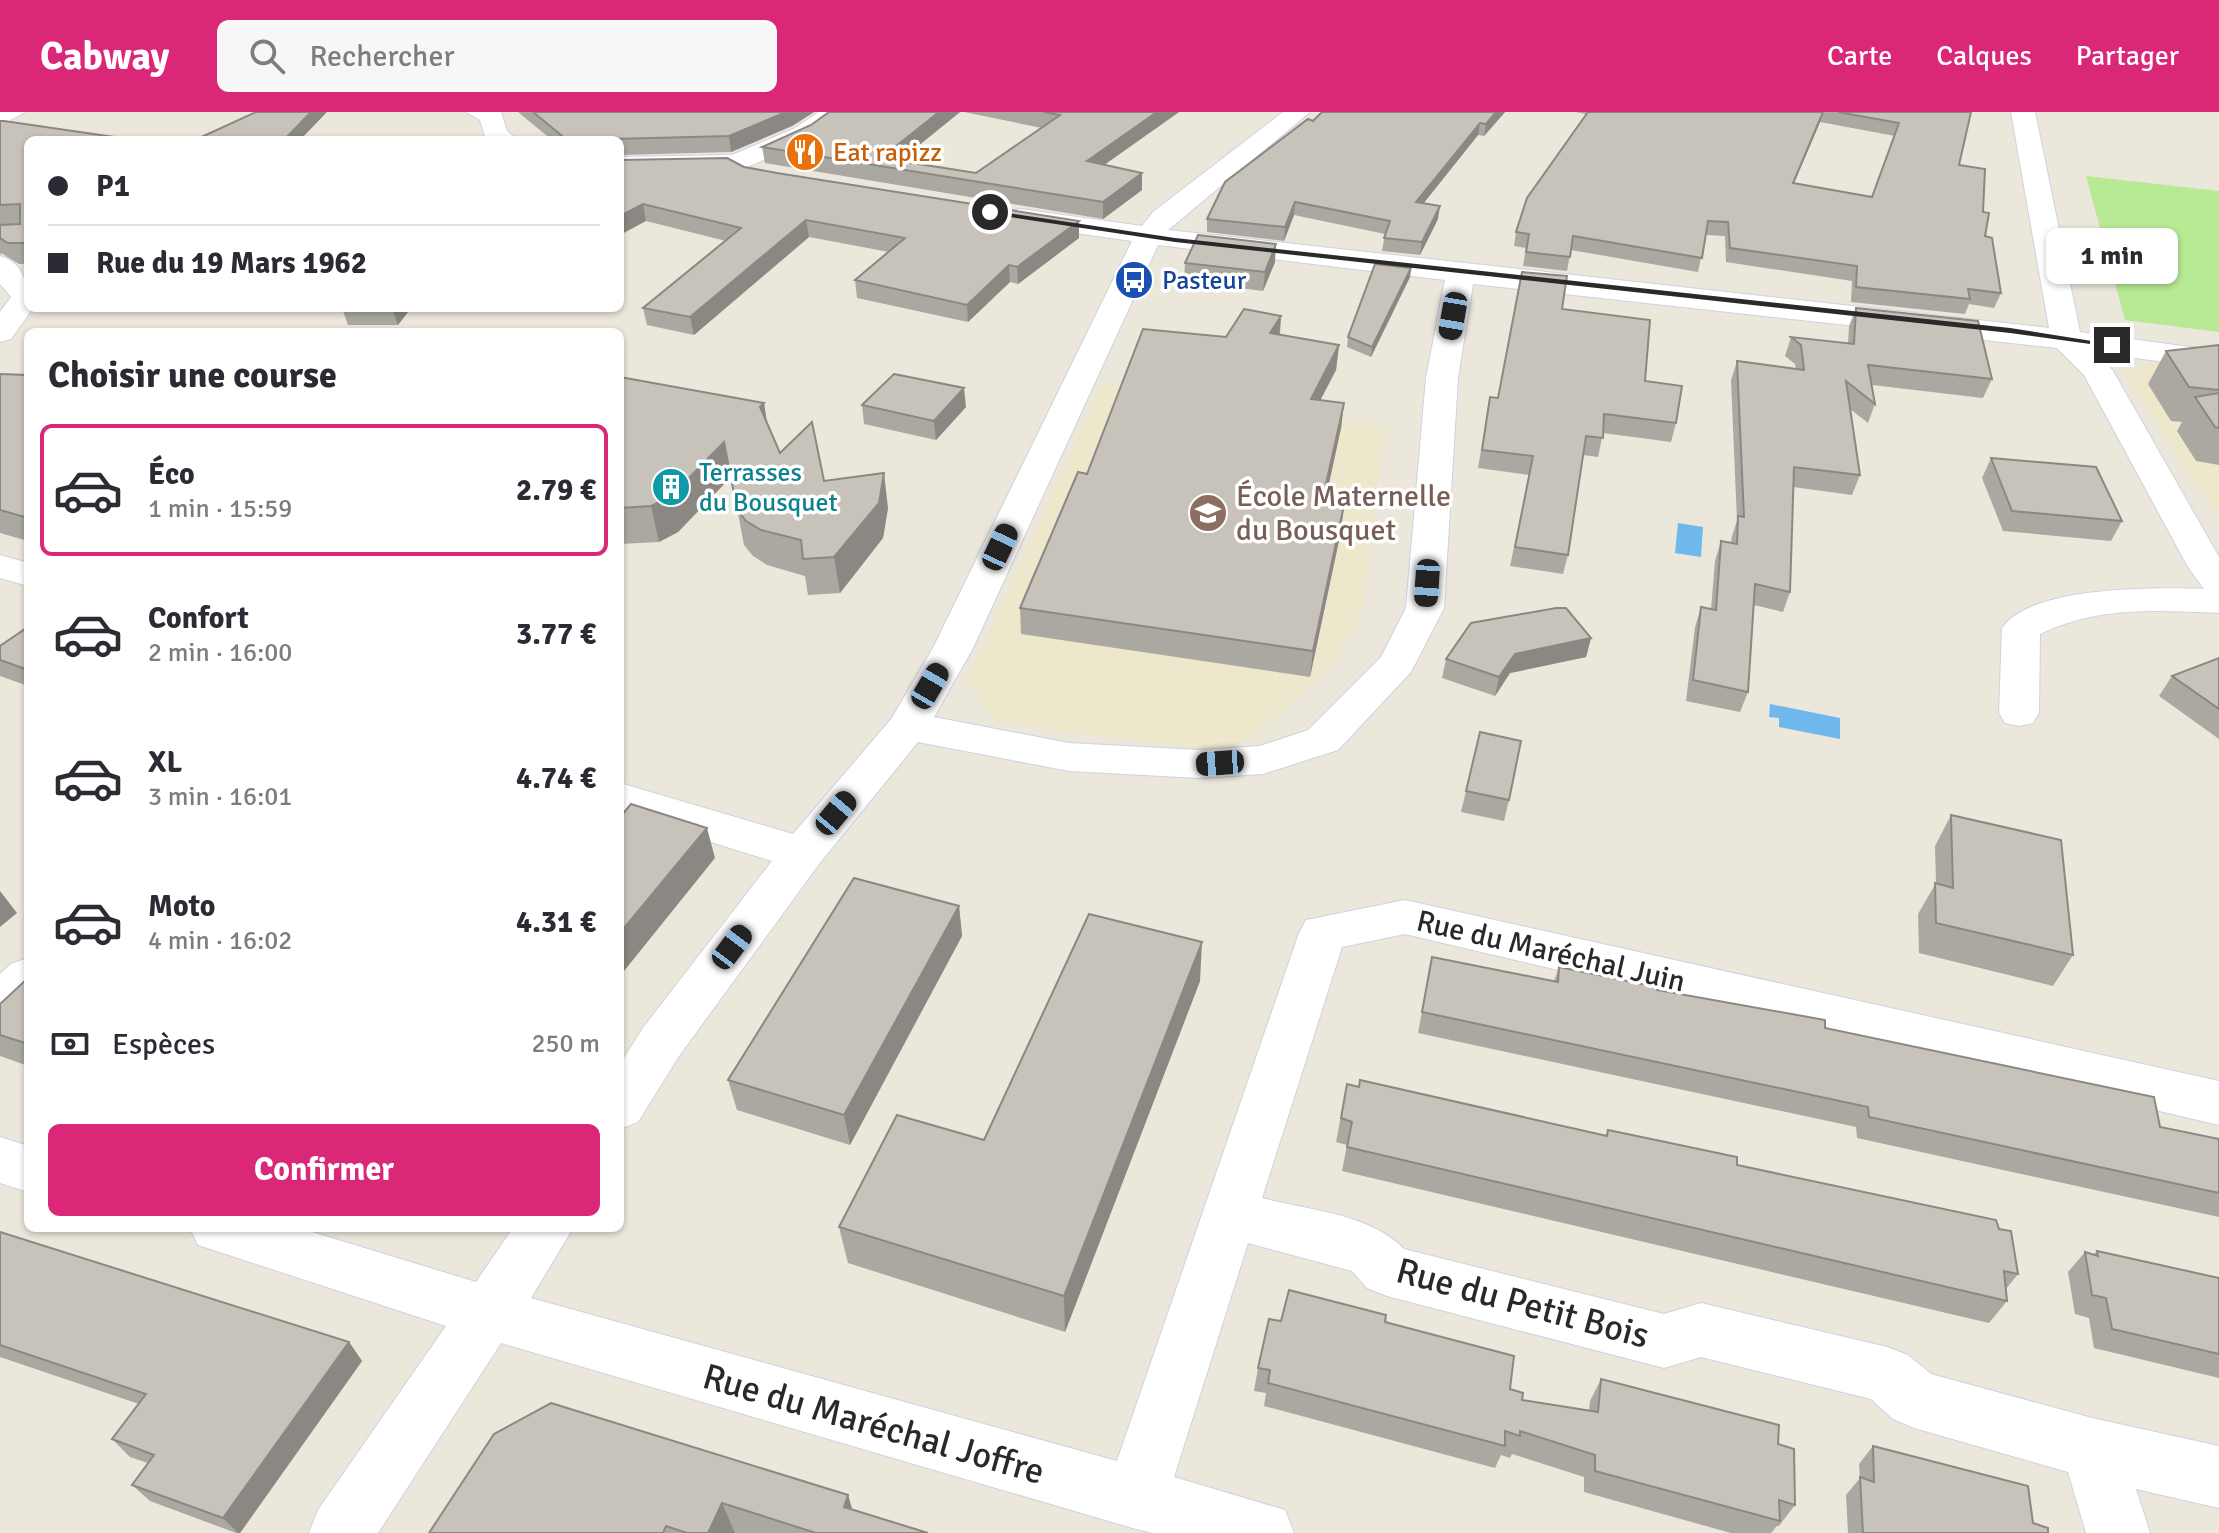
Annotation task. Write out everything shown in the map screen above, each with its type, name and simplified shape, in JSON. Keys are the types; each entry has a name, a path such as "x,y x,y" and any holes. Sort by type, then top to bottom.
{"street":[{"path":"0,119 13,112"},
{"path":"624,165 736,163 802,134 835,112"},
{"path":"624,1101 661,1042 803,853 908,726 953,648 1148,237 1163,218 1298,112"},
{"path":"2023,112 2066,339 2097,371 2206,567 2219,584"},
{"path":"490,113 497,136"},
{"path":"736,163 768,177"},
{"path":"1000,214 1148,237 2066,339 2219,360"},
{"path":"4,256 24,293"},
{"path":"908,726 1069,757 1199,764 1263,760 1323,740 1397,663 1425,608 1442,378 1461,271"},
{"path":"0,333 24,300"},
{"path":"0,566 24,574"},
{"path":"2019,713 2021,628 2059,610 2139,598 2219,601"},
{"path":"624,799 728,834 803,853"},
{"name":"Rue du Maréchal Juin","path":"1136,1498 1323,933 1405,917 2219,1103"},
{"path":"0,1004 24,981"},
{"path":"0,1160 24,1168"},
{"name":"Rue du Petit Bois","path":"1229,1214 1369,1250 1387,1270 1664,1341 1701,1330 1887,1375 1914,1399 2092,1448 2219,1477"},
{"name":"Rue du Maréchal Joffre","path":"231,1232 487,1312 1262,1533"},
{"path":"341,1533 542,1232"},
{"path":"2092,1448 2118,1533"}],"shaded area":[{"path":"2154,362 2219,370 2219,517 2123,372"},
{"name":"École Maternelle du Bousquet","path":"1103,381 1385,428 1363,609 1332,665 1256,735 1231,747 1197,749 998,722 966,683"}],"green space":[{"path":"2086,176 2219,191 2219,332 2125,320"}],"water":[{"path":"1678,523 1703,527 1701,557 1675,553"},
{"path":"1770,704 1840,718 1840,739 1779,727 1779,718 1769,717"}],"building":[{"path":"256,112 311,112 288,136 204,136"},
{"path":"533,112 786,112 729,136 624,139 624,136 562,136"},
{"path":"829,112 939,112 881,158 976,173 1060,115 1043,112 1157,112 1087,161 1142,173 1103,202 762,147 811,125"},
{"path":"1322,112 1496,112 1486,124 1480,123 1416,202 1440,206 1422,242 1384,238 1390,221 1295,202 1285,227 1207,219 1225,182 1308,119 1313,121"},
{"path":"1588,112 1823,112 1793,183 1872,197 1899,123 1838,112 1971,112 1959,165 1985,169 1983,212 1989,213 1985,236 1992,238 2001,293 1968,289 1970,299 1856,287 1857,266 1730,248 1728,222 1708,221 1702,258 1573,236 1570,257 1526,252 1529,234 1516,232 1527,198"},
{"path":"0,121 107,136 24,136 24,243 8,243 0,238 0,225 20,224 20,204 0,205"},
{"path":"727,158 744,167 777,173 1079,221 1017,267 1009,265 967,305 855,280 905,238 806,220 690,317 643,308 741,228 643,204 624,214 624,160"},
{"path":"1198,235 1276,244 1265,272 1185,263"},
{"path":"1375,264 1411,268 1372,347 1348,337"},
{"path":"1522,272 1567,276 1562,309 1650,320 1645,381 1682,386 1676,423 1604,414 1603,438 1586,436 1568,555 1515,547 1533,456 1482,450 1490,397 1498,398"},
{"path":"1856,308 1978,321 1992,379 1868,365 1875,404 1846,381 1860,475 1794,467 1790,592 1755,584 1748,692 1693,680 1701,607 1716,610 1721,541 1737,544 1738,516 1744,517 1737,361 1804,370 1801,345 1791,337 1854,344"},
{"path":"1244,309 1281,316 1270,333 1339,345 1311,399 1344,403 1322,502 1344,505 1313,651 1020,608 1078,472 1087,474 1143,329 1226,337"},
{"path":"2219,345 2219,390 2189,387 2166,351"},
{"path":"0,374 24,375 24,517 0,510"},
{"path":"894,374 964,388 934,421 862,405"},
{"path":"624,378 764,403 760,407 780,453 812,422 824,481 884,473 879,503 834,557 803,559 801,540 761,530 746,521 737,509 724,442 670,497 651,506 624,508"},
{"path":"2219,393 2219,428 2215,427 2195,397"},
{"path":"1991,458 2096,467 2122,521 2012,511"},
{"path":"1566,608 1591,638 1515,654 1499,677 1446,659 1471,623"},
{"path":"24,630 24,669 0,660 0,646"},
{"path":"2219,658 2219,709 2172,676"},
{"path":"1480,732 1521,741 1509,800 1466,791"},
{"path":"631,804 707,828 624,928 624,812"},
{"path":"1951,815 2061,840 2073,955 1936,923 1935,883 1953,888"},
{"path":"854,878 959,906 844,1115 728,1080"},
{"path":"1089,914 1202,942 1064,1296 839,1227 897,1115 984,1140"},
{"path":"1432,957 1558,982 1559,967 1657,987 1657,990 1825,1020 1825,1028 2154,1097 2160,1127 2219,1139 2219,1193 1869,1117 1868,1107 1422,1012"},
{"path":"24,982 24,1043 0,1035 0,1004"},
{"path":"1360,1080 1607,1136 1608,1130 1737,1157 1737,1165 1996,1220 1999,1229 2011,1231 2018,1274 2004,1271 2007,1301 1347,1147 1352,1122 1341,1118 1347,1084 1359,1087"},
{"path":"0,1232 349,1342 223,1518 132,1485 154,1455 112,1439 146,1394 0,1345"},
{"path":"2097,1251 2219,1278 2219,1354 2112,1329 2106,1298 2092,1295 2085,1252 2098,1256"},
{"path":"1289,1290 1386,1315 1385,1322 1514,1356 1510,1389 1523,1393 1522,1400 1598,1412 1601,1379 1779,1425 1778,1444 1794,1449 1795,1505 1779,1500 1780,1521 1595,1471 1595,1455 1520,1431 1520,1436 1505,1431 1505,1446 1268,1383 1270,1370 1258,1368 1269,1319 1281,1321"},
{"path":"551,1403 848,1495 844,1507 928,1533 816,1533 722,1503 708,1533 687,1533 666,1526 663,1533 429,1533 494,1434"},
{"path":"1873,1446 2028,1486 2033,1523 2048,1528 2048,1533 1863,1533 1860,1477 1874,1482"}],"place":[{"name":"Eat rapizz","path":"805,152"},
{"name":"Pasteur","path":"1134,280"},
{"name":"Terrasses du Bousquet","path":"671,487"},
{"name":"École Maternelle du Bousquet","path":"1208,513"}],"route":[{"path":"990,212 1175,240 2010,330 2112,345"}]}
